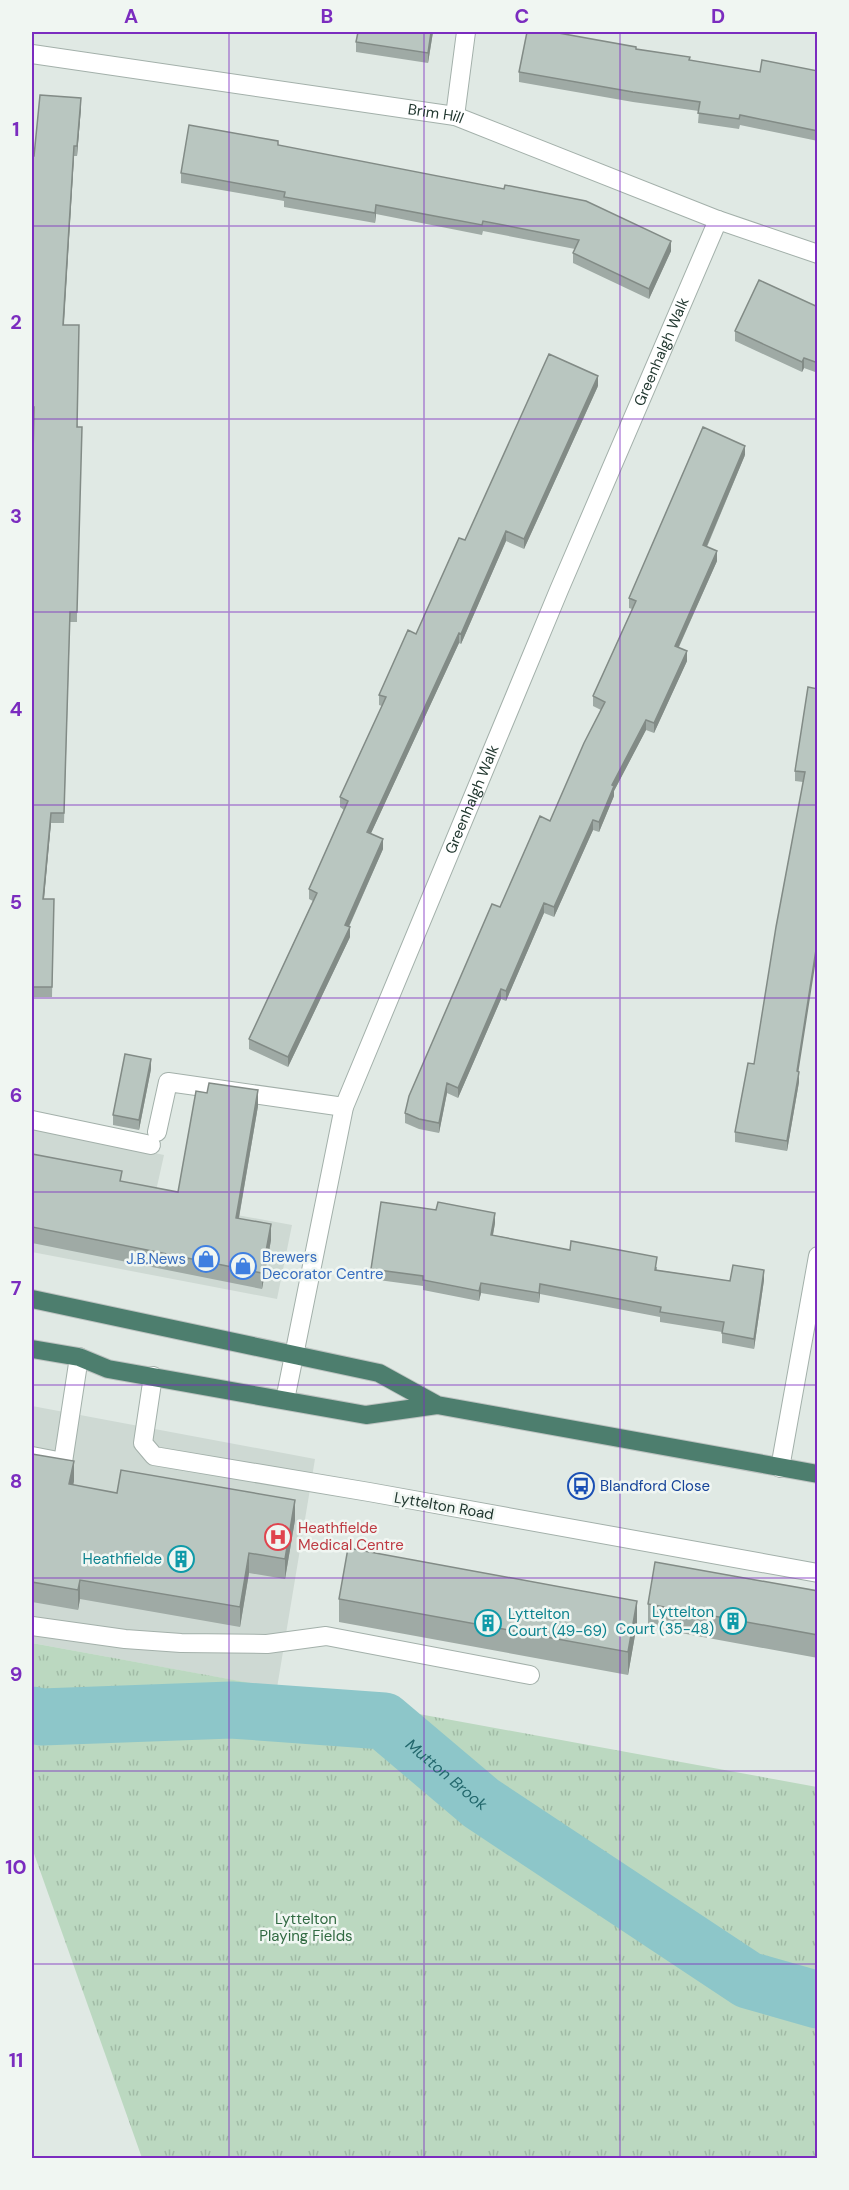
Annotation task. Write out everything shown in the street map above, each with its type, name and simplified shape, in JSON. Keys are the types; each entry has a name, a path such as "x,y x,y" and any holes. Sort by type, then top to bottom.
{"highway":[{"path":"32,1299 379,1373 437,1405"},
{"path":"32,1349 79,1357 108,1369 366,1415 437,1405 818,1474"}],"street":[{"path":"455,116 466,32"},
{"name":"Brim Hill","path":"32,54 455,116 718,220 818,254"},
{"name":"Greenhalgh Walk","path":"285,1400 344,1107 559,590 718,220"},
{"path":"32,1120 154,1138 168,1082 344,1107"},
{"path":"780,1468 818,1256"},
{"path":"32,1456 63,1462 79,1357"},
{"name":"Lyttelton Road","path":"153,1376 143,1443 154,1456 369,1492 818,1573"},
{"path":"32,1626 125,1639 181,1643 267,1644 326,1636 530,1675"}],"shaded area":[{"path":"32,1127 164,1155 154,1200 292,1225 277,1299 32,1252"},
{"path":"32,1406 315,1459 277,1688 32,1643"}],"green space":[{"name":"Lyttelton Playing Fields","path":"32,1643 817,1787 817,2158 142,2158 32,1848"}],"building":[{"path":"358,32 431,32 428,53 356,42"},
{"path":"527,32 553,32 760,72 762,60 818,71 818,131 740,115 739,119 698,113 700,102 519,72"},
{"path":"40,95 81,98 77,146 74,146 63,325 79,325 77,427 82,427 77,612 70,612 64,813 51,813 43,899 54,899 52,987 32,987 34,407 32,407 32,156 34,156"},
{"path":"189,125 278,141 278,145 504,189 505,185 586,201 671,241 649,289 573,253 579,240 483,221 482,225 376,205 375,213 284,197 285,192 181,173"},
{"path":"759,280 818,307 818,363 804,358 802,362 735,331"},
{"path":"549,354 598,376 524,539 506,531 461,634 459,633 367,832 383,839 345,925 350,927 288,1057 249,1039 317,893 309,889 348,801 340,797 386,697 379,695 408,630 416,634 459,538 465,540"},
{"path":"703,427 745,446 703,545 717,551 675,646 687,651 654,723 646,720 612,785 614,786 599,822 593,820 554,907 544,903 506,991 501,989 458,1088 447,1083 439,1123 419,1119 405,1113 409,1096 492,904 500,907 540,816 550,821 584,743 605,702 593,696 636,601 629,598"},
{"path":"808,687 818,689 818,937 787,1141 735,1132 748,1063 754,1064 776,927 805,772 795,771"},
{"path":"125,1054 151,1059 139,1120 113,1115"},
{"path":"209,1083 258,1090 236,1218 271,1224 262,1273 32,1227 32,1154 122,1171 120,1181 178,1192 196,1091 207,1093"},
{"path":"381,1202 436,1210 438,1202 495,1213 491,1235 570,1250 571,1241 657,1257 655,1270 730,1281 733,1265 764,1270 754,1339 722,1333 724,1322 660,1312 661,1307 540,1284 539,1293 481,1283 479,1291 423,1280 423,1276 371,1269"},
{"path":"32,1454 74,1461 69,1484 117,1493 121,1470 295,1500 285,1559 249,1553 240,1607 80,1580 78,1590 32,1582"},
{"path":"348,1548 637,1601 628,1652 339,1599"},
{"path":"655,1562 818,1591 818,1635 648,1604"}],"waterway":[{"name":"Mutton Brook","path":"32,1715 42,1717 231,1710 384,1721 481,1803 748,1980 818,2000"}],"place":[{"name":"J.B.News","path":"206,1259"},
{"name":"Brewers Decorator Centre","path":"243,1266"},
{"name":"Blandford Close","path":"581,1486"},
{"name":"Heathfielde Medical Centre","path":"278,1537"},
{"name":"Heathfielde","path":"181,1559"},
{"name":"Lyttelton Court (35-48)","path":"733,1621"},
{"name":"Lyttelton Court (49-69)","path":"488,1623"}]}
